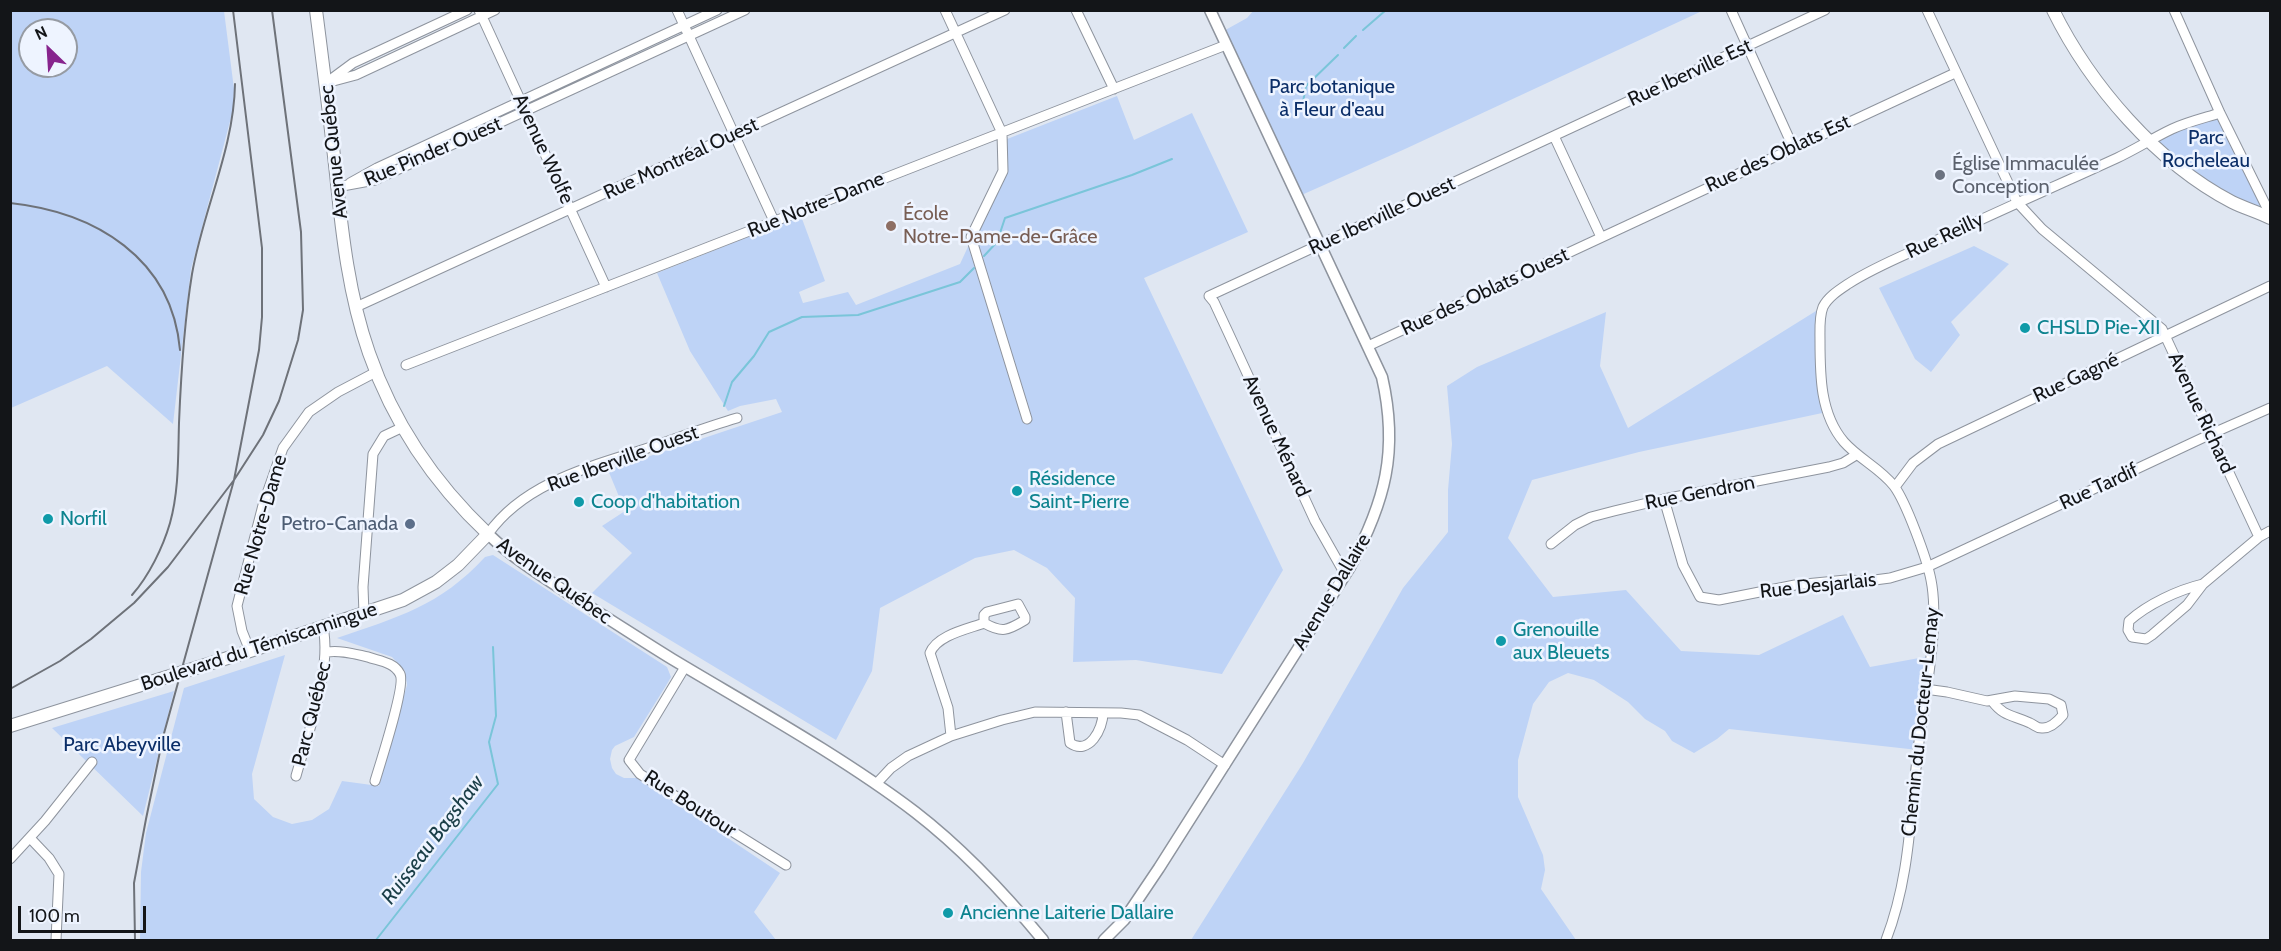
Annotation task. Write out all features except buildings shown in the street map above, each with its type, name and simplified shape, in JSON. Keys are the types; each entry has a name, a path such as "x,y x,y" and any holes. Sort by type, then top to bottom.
{"main road":[{"name":"Avenue Québec","path":"316,10 346,258 368,352 403,427 436,478 488,534"},
{"path":"2053,10 2082,62 2105,94 2150,141 2196,179 2232,202 2271,216"},
{"name":"Boulevard du Témiscamingue","path":"10,726 404,600 436,582 458,565 488,534"}],"street":[{"path":"326,83 353,63 466,10"},
{"path":"326,83 357,75 481,14 495,10"},
{"path":"678,10 774,221"},
{"name":"Rue Pinder Ouest","path":"524,106 717,10"},
{"name":"Rue Pinder Ouest","path":"337,187 745,10"},
{"path":"945,10 1002,133 1003,171 971,237 1027,419"},
{"name":"Rue Montréal Ouest","path":"356,307 1005,10"},
{"path":"1076,10 1114,89"},
{"name":"Avenue Dallaire","path":"1104,940 1124,920 1345,574 1371,528 1384,490 1388,460 1389,433 1382,377 1210,10"},
{"path":"1731,10 1793,147"},
{"name":"Rue Iberville Est","path":"1554,136 1826,10"},
{"name":"Avenue Richard","path":"1927,10 2017,202 2042,229 2145,314 2166,336 2259,537"},
{"path":"2174,10 2220,113 2271,216"},
{"name":"Avenue Wolfe","path":"481,14 606,287"},
{"name":"Rue Notre-Dame","path":"406,365 1226,45"},
{"name":"Rue des Oblats Est","path":"1601,237 1956,73"},
{"name":"Rue Reilly","path":"1856,455 1841,439 1834,427 1827,412 1821,388 1820,320 1824,306 1831,296 1864,275 2017,202 2173,129 2220,113"},
{"path":"1554,136 1601,237"},
{"name":"Rue Iberville Ouest","path":"1209,296 1554,136"},
{"name":"Rue des Oblats Ouest","path":"1368,346 1601,237"},
{"name":"Rue Gagné","path":"1895,487 1913,463 1938,444 2271,286"},
{"name":"Avenue Ménard","path":"1209,296 1214,302 1318,528 1345,574"},
{"name":"Rue Notre-Dame","path":"250,651 242,631 237,606 263,505 283,448 309,412 338,392 376,372"},
{"name":"Rue Tardif","path":"1927,567 2271,408"},
{"name":"Rue Iberville Ouest","path":"488,534 510,511 555,481 591,466 737,418"},
{"path":"363,614 373,454 384,436 403,427"},
{"name":"Chemin du Docteur-Lemay","path":"1856,455 1870,463 1895,487 1927,567 1933,594 1934,616 1904,884 1886,940"},
{"name":"Rue Gendron","path":"1551,544 1567,530 1591,517 1664,499 1829,467 1843,463 1856,455"},
{"name":"Rue Desjarlais","path":"1664,499 1683,565 1700,597 1719,600 1795,585 1890,578 1927,567"},
{"path":"2203,584 2191,587 2140,611 2129,621 2128,630 2132,637 2146,639 2152,636 2187,605 2203,584 2259,537 2271,531"},
{"name":"Avenue Québec","path":"488,534 506,551 540,575 876,784 916,813 951,843 1017,909 1043,940"},
{"path":"951,736 948,708 930,653 940,641 984,622"},
{"name":"Parc Québec","path":"296,776 325,665 327,652 323,627"},
{"name":"Parc Québec","path":"327,652 339,651 386,662 401,675 401,691 375,781"},
{"name":"Rue Boutour","path":"685,667 629,760 640,774 786,865"},
{"path":"1926,689 1992,701 2015,696 2049,699 2061,705 2063,715 2049,727 2038,728 2028,722 2008,716 1992,701"},
{"path":"876,784 891,768 908,756 951,736 1035,712 1130,714 1152,721 1225,765"},
{"path":"1066,712 1070,743 1076,746 1092,741 1103,722 1103,713"},
{"path":"10,859 92,762"},
{"path":"30,838 49,858 59,874 56,940"},
{"path":"1116,940 1124,920"}],"green space":[{"path":"11,10 224,11 234,89 233,110 191,269 173,424 107,366 11,408"},
{"name":"Parc botanique à Fleur d'eau","path":"1254,10 1702,11 1297,197 1220,33 1247,18"},
{"path":"1117,96 1134,140 1192,113 1248,232 1144,278 1283,570 1222,674 1136,660 1073,662 1075,598 1047,568 1014,550 975,558 880,608 872,671 836,740 592,593 632,553 602,526 625,511 608,470 782,412 776,399 740,406 728,411 690,351 657,273 801,216 825,281 799,292 803,303 848,292 856,305 960,264 1003,171 1002,141"},
{"name":"Parc Rocheleau","path":"2220,113 2270,214 2233,202 2150,141"},
{"path":"1974,246 2009,264 1951,322 1960,335 1931,372 1915,359 1879,288"},
{"path":"1824,306 1820,320 1827,412 1639,452 1532,480 1508,538 1553,597 1626,590 1681,651 1759,655 1843,615 1870,667 1930,656 1918,750 1729,729 1694,753 1672,741 1665,731 1645,719 1628,702 1594,680 1568,673 1549,682 1533,704 1518,760 1518,797 1543,855 1545,870 1541,889 1576,940 1191,940 1303,763 1403,588 1448,532 1448,490 1452,444 1447,386 1477,367 1606,312 1600,366 1628,428"},
{"path":"493,555 667,667 671,677 634,737 615,746 612,750 610,759 612,768 616,774 624,778 638,778 780,873 754,912 776,940 140,940 141,872 146,833 184,688 285,655 252,774 254,799 273,817 292,824 312,820 329,809 342,781 379,786 407,685 405,671 392,657 337,638 399,616 434,599 468,574 485,557"},
{"name":"Parc Abeyville","path":"174,691 143,816 52,728"}],"waterway":[{"name":"Ruisseau Bagshaw","path":"1363,30 1386,10"},
{"name":"Ruisseau Bagshaw","path":"1344,48 1356,36"},
{"name":"Ruisseau Bagshaw","path":"1303,102 1306,86 1338,55"},
{"name":"Ruisseau Bagshaw","path":"984,256 997,242 1005,218 1172,159"},
{"name":"Ruisseau Bagshaw","path":"724,406 732,382 754,356 769,332 802,317 858,315 960,282 974,268"},
{"name":"Ruisseau Bagshaw","path":"376,940 498,784 489,742 496,716 493,647"}],"railway":[{"path":"135,940 134,883 163,737 234,480 259,350 262,317 262,248 233,10"},
{"path":"10,689 60,661 91,639 134,603 168,567 234,480 263,435 279,401 298,340 303,310 301,232 272,10"},
{"path":"132,595 155,561 173,511 178,473 183,348 189,292 203,226 224,156 235,84"},
{"path":"10,203 41,208 71,217 99,229 124,245 145,265 162,289 174,318 180,350"}],"place":[{"name":"Église Immaculée Conception","path":"1940,175"},
{"name":"École Notre-Dame-de-Grâce","path":"891,226"},
{"name":"CHSLD Pie-XII","path":"2025,328"},
{"name":"Résidence Saint-Pierre","path":"1017,491"},
{"name":"Coop d'habitation","path":"579,502"},
{"name":"Norfil","path":"48,519"},
{"name":"Petro-Canada","path":"410,524"},
{"name":"Grenouille aux Bleuets","path":"1501,641"},
{"name":"Ancienne Laiterie Dallaire","path":"948,913"}]}
